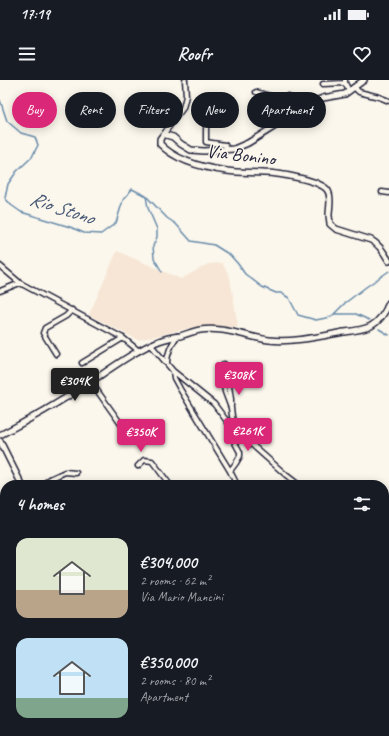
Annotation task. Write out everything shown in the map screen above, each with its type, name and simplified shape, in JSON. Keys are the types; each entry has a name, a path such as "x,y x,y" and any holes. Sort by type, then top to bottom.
{"street":[{"path":"163,135 183,108 186,96 185,80"},
{"name":"Via Bonino","path":"326,97 345,94 364,80"},
{"path":"323,84 345,82 349,91"},
{"path":"354,87 359,92 389,101"},
{"path":"206,128 206,142 225,145 227,149"},
{"name":"Via Bonino","path":"272,128 248,143 227,149 204,151 191,150 173,137 166,135 163,135 160,140 160,144 166,150 196,164 212,169 230,172 265,173 296,177 318,183 327,189 330,196 330,224 336,230 371,240 376,243 389,261"},
{"path":"382,192 389,193"},
{"path":"0,266 20,283 123,338 139,351"},
{"path":"0,291 20,283"},
{"path":"0,435 46,410 139,351 160,341 200,330 216,329 252,338 271,340 292,340 335,334 364,329 378,322 389,303"},
{"path":"56,354 43,333 45,328 66,316 72,310"},
{"path":"167,363 167,357 171,346 177,336"},
{"path":"82,363 123,338"},
{"path":"151,345 173,371 214,404 234,430 293,480"},
{"path":"224,364 223,380 225,392 231,408 234,441 240,452 239,459 230,471"},
{"path":"173,371 174,378 180,389 234,480"},
{"path":"91,382 128,434"},
{"path":"229,386 232,399 231,408"},
{"path":"0,441 20,480"},
{"path":"138,466 144,460 152,461 166,480"},
{"path":"51,480 65,472 76,473"}],"shaded area":[{"path":"117,251 181,279 208,264 222,263 230,277 238,327 194,327 138,340 89,315"}],"waterway":[{"name":"Rio Stono","path":"0,100 7,121 21,133 35,137 38,145 32,157 17,171 8,184 5,198 11,205 21,212 70,227 84,233 101,234 116,223 123,200 132,189 146,196 167,218 176,224 191,241 214,245 230,255 245,274 262,287 276,293 281,293 289,298 298,315 316,320 331,317 345,303 389,271"},
{"path":"146,196 148,208 157,229 157,237 153,246 154,258 162,272"},
{"path":"334,314 356,314 369,320"},
{"path":"379,329 389,335"}]}
